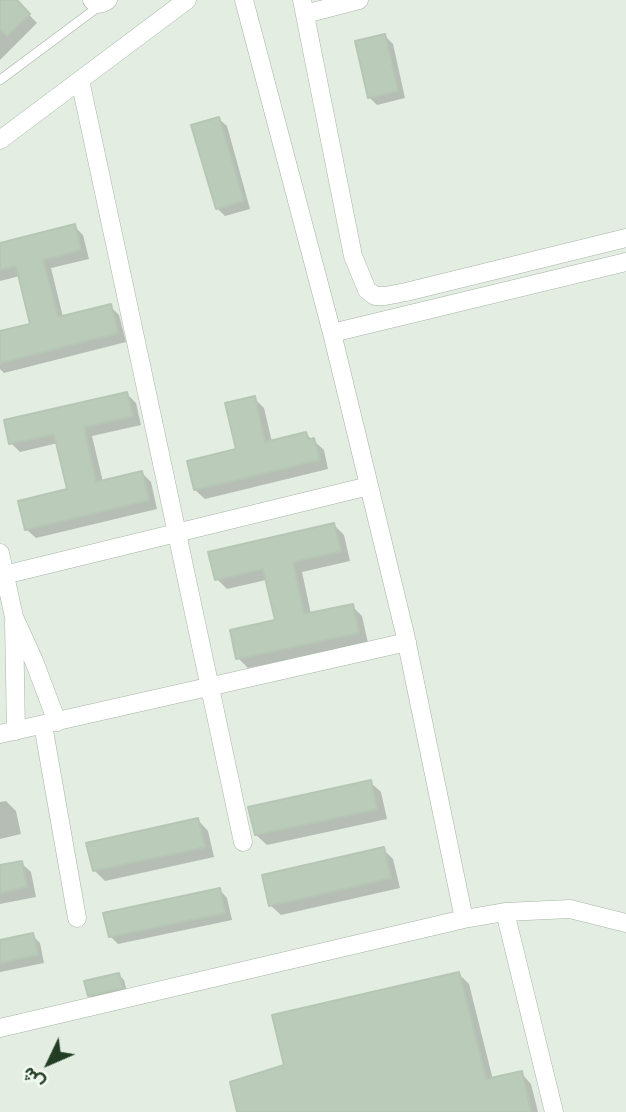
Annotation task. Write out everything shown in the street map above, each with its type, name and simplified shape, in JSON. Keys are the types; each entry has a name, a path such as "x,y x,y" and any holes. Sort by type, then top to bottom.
{"street":[{"path":"0,140 187,0"},
{"path":"244,0 332,333 407,642 464,919"},
{"path":"359,0 303,7 353,256 367,290 375,296 406,292 626,238"},
{"path":"80,80 243,842"},
{"path":"332,333 626,262"},
{"path":"3,576 369,486"},
{"path":"0,553 14,617 34,661 50,723 77,918"},
{"path":"14,617 8,733 407,642"},
{"path":"0,1028 464,919 505,912 570,909 626,923"},
{"path":"505,912 554,1112"}],"lane":[{"path":"0,80 101,1"}],"building":[{"path":"0,0 17,0 30,14 7,36 0,29"},
{"path":"385,34 398,91 368,98 355,41"},
{"path":"219,117 244,201 216,209 191,125"},
{"path":"75,224 81,250 43,260 58,317 111,304 118,333 0,363 0,331 30,324 16,266 0,270 0,243"},
{"path":"127,392 133,416 84,427 96,482 142,471 149,500 25,530 18,501 67,489 54,434 9,444 4,420"},
{"path":"255,396 265,442 306,432 309,440 314,438 320,460 194,490 187,461 236,449 225,403"},
{"path":"334,523 341,551 293,562 304,614 353,604 359,633 236,659 230,630 275,620 263,569 215,580 208,552"},
{"path":"371,780 377,809 255,835 248,807"},
{"path":"198,818 205,847 93,871 86,843"},
{"path":"384,847 391,878 269,906 262,875"},
{"path":"22,861 27,887 0,893 0,865"},
{"path":"220,888 225,913 109,937 103,913"},
{"path":"33,933 38,955 0,963 0,940"},
{"path":"459,972 486,1079 522,1071 531,1112 237,1112 230,1082 284,1065 272,1015"},
{"path":"119,973 123,988 88,996 84,981"}]}
